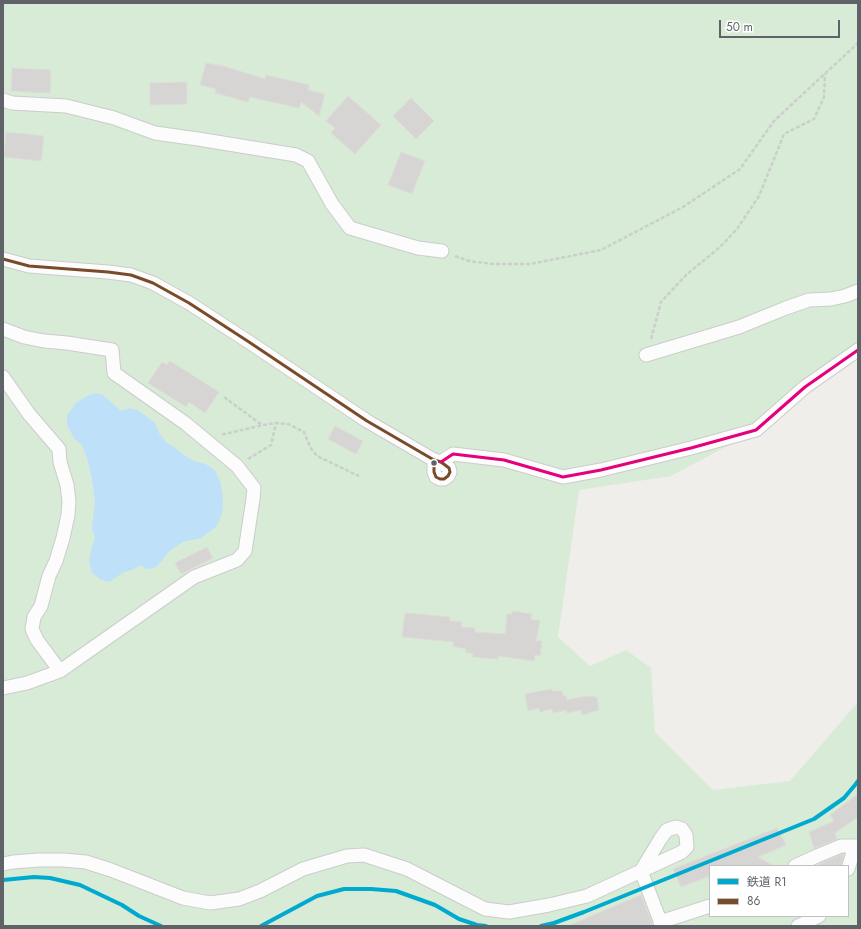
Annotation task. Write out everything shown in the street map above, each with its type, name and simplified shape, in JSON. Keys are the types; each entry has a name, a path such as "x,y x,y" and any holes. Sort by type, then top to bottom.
{"street":[{"path":"3,100 66,106 114,118 155,133 296,155 308,161 332,204 350,228 418,248 442,251"},
{"path":"3,259 29,266 131,274 153,283 189,303 367,421 438,461 453,454 504,460 563,477 601,470 756,430 805,387 858,350"},
{"path":"646,355 739,327 809,300 831,299 846,296 858,291"},
{"path":"3,330 24,337 44,341 112,350 114,373 185,423 237,466 254,488 245,551 237,560 194,576 60,671 27,683 3,688"},
{"path":"3,377 29,414 59,449 60,462 68,485 69,501 65,530 56,561 48,576 41,606 34,617 32,629 37,640 60,671"},
{"path":"797,865 840,846 857,846 849,867"},
{"path":"3,864 39,860 86,862 183,898 210,903 239,898 260,891 303,869 347,856 364,855 407,869 485,908 509,912 587,896 641,871 661,924 709,906"},
{"path":"798,926 817,917"}],"path":[{"path":"442,251 469,261 494,264 530,264 601,250 683,206 740,169 774,121 858,43"},
{"path":"646,355 662,302 686,275 720,247 737,228 759,196 784,134 814,119 824,97 826,74"},
{"path":"224,397 262,425"},
{"path":"237,466 271,445 276,423"},
{"path":"217,433 224,434 276,423 288,424 304,432 310,447 317,456 359,476"}],"green space":[{"path":"3,3 858,3 858,349 759,429 671,476 579,490 558,637 590,666 626,650 651,668 655,732 713,790 790,781 858,702 858,926 3,926"}],"water":[{"path":"95,393 103,395 121,411 129,408 138,410 155,423 159,433 166,442 194,461 205,464 215,470 221,484 223,500 222,513 217,526 201,538 183,542 168,552 155,568 146,569 141,565 124,572 109,582 100,579 92,573 89,562 95,538 92,528 95,501 92,479 82,445 74,438 67,425 67,416 75,404 85,397"}],"building":[{"path":"206,63 223,66 265,79 266,75 309,85 308,90 325,94 319,116 301,102 299,108 250,97 248,102 215,93 216,89 200,85"},
{"path":"12,68 51,70 50,93 11,91"},
{"path":"187,82 187,104 150,105 150,83"},
{"path":"348,96 381,125 355,154 331,133 335,128 326,121"},
{"path":"411,98 434,121 416,139 393,116"},
{"path":"6,132 44,136 41,161 4,157"},
{"path":"401,152 425,161 412,194 388,185"},
{"path":"170,361 219,392 205,413 189,402 186,407 148,383 162,362 167,365"},
{"path":"335,426 363,441 356,454 328,439"},
{"path":"207,547 213,558 181,574 175,563"},
{"path":"512,611 532,614 531,619 540,621 536,641 542,641 540,656 535,655 534,661 498,656 498,659 472,657 473,654 465,652 466,649 452,646 454,642 402,637 405,613 450,617 450,621 462,622 461,627 475,628 475,632 505,634 507,614 512,614"},
{"path":"552,689 552,691 562,691 563,696 566,696 567,700 581,697 597,697 599,710 582,715 581,710 567,713 566,710 553,713 552,709 540,712 539,708 528,711 525,694"},
{"path":"858,794 858,817 835,833 837,839 814,848 809,832 834,821 830,815"},
{"path":"777,828 786,845 758,857 772,865 709,865 709,876 681,887 673,869"},
{"path":"843,854 844,854 841,865 819,864"},
{"path":"641,895 653,926 567,926"}],"rail line":[{"name":"R1","path":"541,926 584,912 814,819 844,798 858,781"},
{"name":"R1","path":"3,880 34,877 50,878 80,885 161,926"},
{"name":"R1","path":"261,926 317,896 344,889 396,891 435,905 459,919 477,925 486,926"}],"transit line":[{"name":"86","path":"3,259 29,266 131,275 153,283 189,303 367,421 434,460 441,462 449,468 450,472 444,479 436,477 434,472 434,460"},
{"path":"441,462 453,454 504,460 563,477 601,470 691,448 756,430 805,387 858,350"}]}
